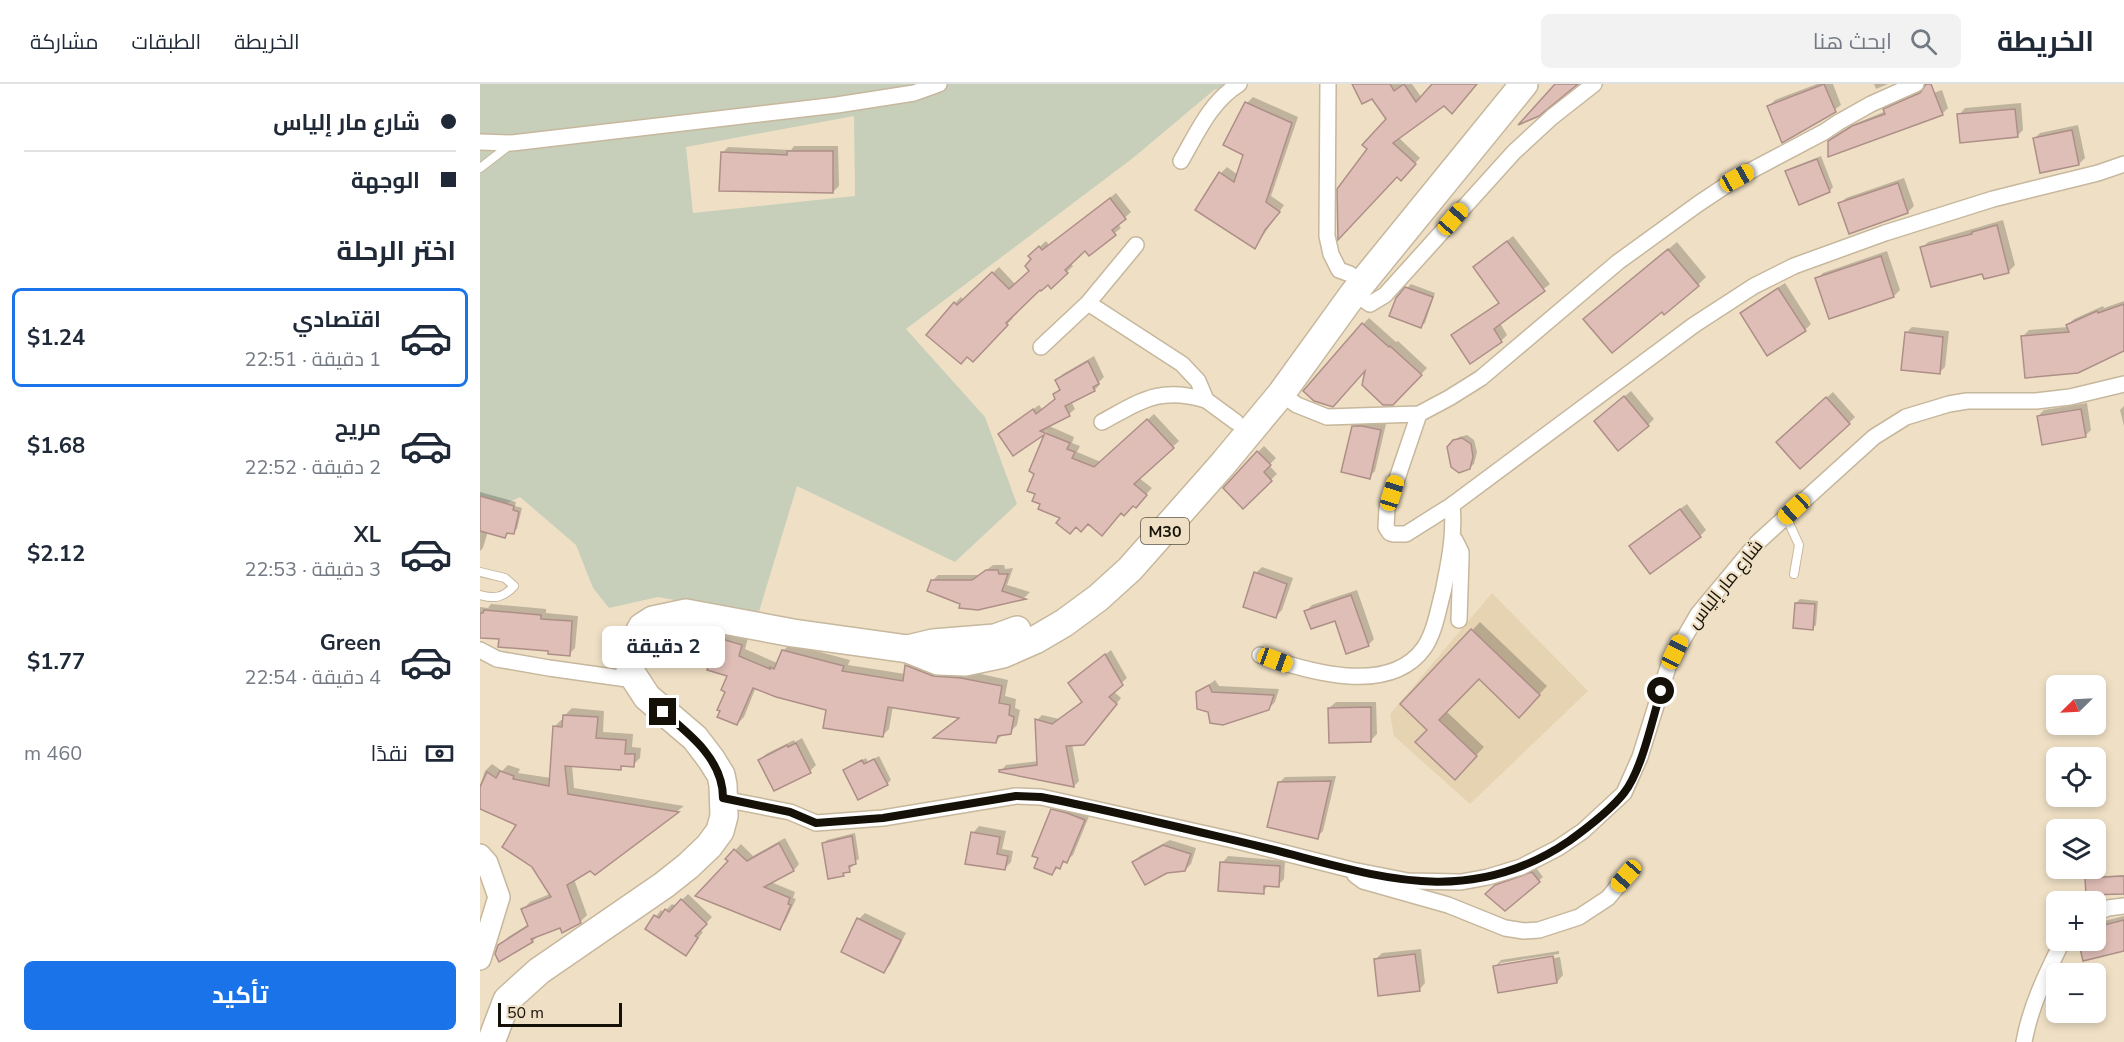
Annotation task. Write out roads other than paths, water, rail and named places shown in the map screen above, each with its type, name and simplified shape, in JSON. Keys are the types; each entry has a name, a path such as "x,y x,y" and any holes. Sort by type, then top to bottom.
{"highway":[{"name":"M30","path":"909,649 938,661 965,662 1003,654 1035,640 1064,623 1098,598 1130,569 1199,492 1281,394 1352,284 1510,84"},
{"name":"M30","path":"909,649 933,643 995,638 1035,624 1070,604 1099,582 1124,558 1163,513 1352,284 1524,84"},
{"path":"491,1042 507,1000 539,970 664,885 709,846 720,831 724,816 721,775 694,738 653,704 634,680 630,671 634,638 642,627 653,620 686,613 794,633 909,649"}],"main road":[{"path":"480,855 487,863 499,897 480,959"}],"street":[{"path":"480,142 512,143 837,105 914,93 939,84"},
{"path":"1181,161 1214,107 1239,84"},
{"path":"1328,84 1327,236 1331,254 1339,270 1370,304 1377,302 1385,295 1514,152 1552,117 1594,84"},
{"path":"1281,394 1297,405 1327,417 1419,414 1481,378 1618,262 1737,178 1871,104 1917,84"},
{"path":"1419,414 1385,519 1386,527 1390,533 1394,534 1406,534 1452,505 1694,325 1754,286 1794,266 1885,233 1993,199 2098,173 2124,164"},
{"path":"1041,346 1088,303 1136,245"},
{"path":"1088,303 1182,364 1198,381 1206,400"},
{"name":"شارع مار إلياس","path":"723,798 790,812 816,823 883,818 1016,796 1041,797 1408,881 1470,880 1521,867 1558,848 1583,831 1624,793 1640,758 1669,664 1698,614 1757,543 1874,436 1906,417 1928,409 1967,401 2036,401 2070,397 2124,384"},
{"path":"1102,422 1139,402 1155,396 1176,393 1206,400 1236,422"},
{"path":"1260,655 1290,665 1342,675 1390,672 1416,657 1425,647 1438,612 1453,537 1452,505"},
{"path":"1453,537 1461,552 1458,620"},
{"path":"480,650 497,659 634,680"},
{"path":"1352,870 1363,880 1448,905 1505,928 1524,931 1539,930 1579,917 1608,897 1626,876"},
{"path":"2106,909 2124,906"},
{"path":"2024,1042 2034,1006 2058,951"}],"lane":[{"path":"480,168 512,143"},
{"path":"1780,521 1789,523 1799,545 1794,574"},
{"path":"480,572 506,578 514,586 502,597 492,598 480,595"}]}
